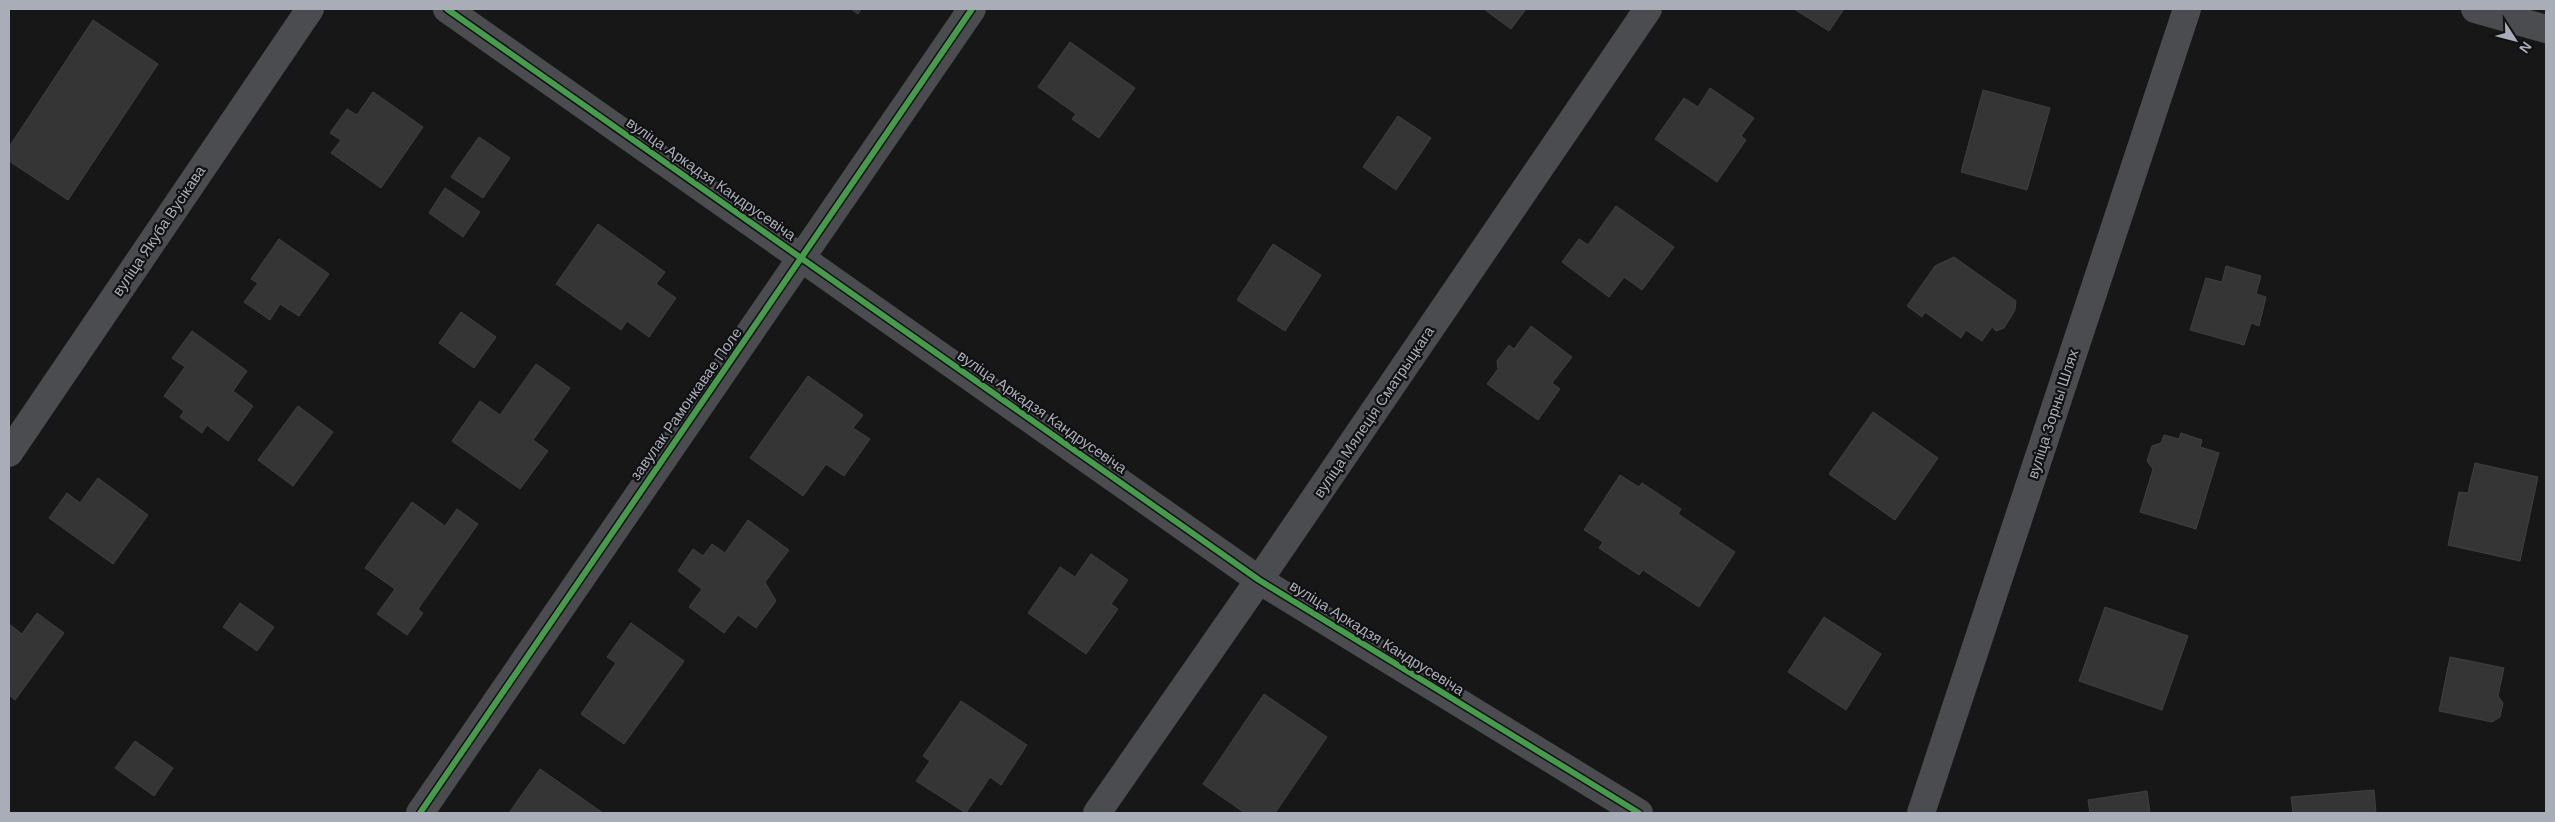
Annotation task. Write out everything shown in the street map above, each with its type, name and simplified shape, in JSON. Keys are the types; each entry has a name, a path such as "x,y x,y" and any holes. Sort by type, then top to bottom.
{"street":[{"name":"вуліца Якуба Вусікава","path":"9,453 310,9"},
{"name":"вуліца Аркадзя Кандрусевіча","path":"447,9 1259,580 1639,813"},
{"name":"завулак Рамонкавае Поле","path":"420,813 972,9"},
{"name":"вуліца Мялеція Сматрыцкага","path":"1096,813 1259,580 1648,9"},
{"path":"2475,9 2546,29"},
{"name":"вуліца Зорны Шлях","path":"1921,813 2182,11"}],"building":[{"path":"851,9 861,9 858,14"},
{"path":"1484,9 1526,9 1511,29"},
{"path":"1794,9 1844,9 1829,31"},
{"path":"93,20 158,64 68,200 9,161 9,147"},
{"path":"1070,42 1135,88 1099,138 1072,119 1076,114 1038,87"},
{"path":"1710,88 1754,118 1741,136 1746,140 1717,182 1655,139 1684,98 1698,107"},
{"path":"1983,90 2050,108 2027,190 1961,172"},
{"path":"373,92 423,127 381,188 331,153 341,140 330,133 347,109 357,115"},
{"path":"1398,116 1431,138 1396,190 1363,167"},
{"path":"479,137 510,158 483,198 451,177"},
{"path":"445,188 480,212 463,237 429,213"},
{"path":"1616,206 1674,247 1642,290 1624,277 1609,297 1562,262 1579,239 1588,245"},
{"path":"598,224 665,272 656,284 676,298 649,337 627,321 621,330 556,284"},
{"path":"279,239 329,274 299,316 280,304 270,320 244,302 258,283 251,279"},
{"path":"1273,244 1321,275 1285,331 1237,300"},
{"path":"1954,257 2016,301 2015,310 2004,328 1996,331 1992,327 1982,341 1966,330 1961,338 1925,312 1922,317 1907,306 1935,266"},
{"path":"2226,266 2261,276 2256,294 2266,297 2259,326 2251,323 2244,345 2190,330 2206,278 2222,282"},
{"path":"461,312 496,337 474,368 439,343"},
{"path":"1531,326 1572,357 1552,383 1560,389 1538,420 1487,384 1498,369 1497,361 1509,345 1514,349"},
{"path":"192,331 247,371 233,391 253,406 228,441 207,425 202,433 180,417 184,411 164,396 185,367 172,358"},
{"path":"536,364 570,388 533,440 548,451 520,489 452,441 480,401 500,415"},
{"path":"808,376 863,415 853,428 870,439 844,476 826,464 803,496 750,458"},
{"path":"298,406 333,432 293,486 258,460"},
{"path":"1873,412 1938,458 1895,520 1829,474"},
{"path":"2181,433 2202,440 2200,447 2219,453 2196,529 2140,512 2153,469 2147,461 2152,446 2161,443 2164,435 2179,439"},
{"path":"2475,463 2538,477 2520,561 2448,545 2459,492 2468,493"},
{"path":"1620,475 1639,487 1642,483 1681,509 1678,514 1735,552 1699,607 1643,570 1639,575 1599,548 1603,542 1584,530"},
{"path":"98,478 148,515 113,564 49,518 67,493 80,503"},
{"path":"412,502 445,526 457,509 478,524 418,609 423,613 407,635 377,614 395,589 365,568"},
{"path":"748,520 789,550 765,582 776,601 756,628 738,615 724,633 689,607 702,589 678,571 693,549 703,556 712,544 725,553"},
{"path":"1091,554 1128,580 1111,604 1118,609 1086,654 1028,613 1060,567 1075,577"},
{"path":"240,603 274,627 257,651 223,627"},
{"path":"2105,607 2188,636 2162,710 2079,681"},
{"path":"37,613 64,633 15,700 9,695 9,624 22,634"},
{"path":"1824,617 1881,654 1846,710 1788,672"},
{"path":"631,623 684,661 624,744 581,714 616,663 607,657"},
{"path":"2450,657 2504,668 2498,696 2503,703 2500,717 2492,722 2439,711"},
{"path":"1264,694 1327,737 1275,813 1245,813 1203,784"},
{"path":"961,701 1027,745 1001,785 990,777 966,813 916,781 930,761 923,756"},
{"path":"135,741 173,768 154,796 115,768"},
{"path":"540,769 603,813 509,813"},
{"path":"2374,790 2376,813 2293,813 2291,797"},
{"path":"2147,791 2150,813 2090,813 2088,800"}],"cycle path":[{"path":"447,9 1259,580 1639,813"},
{"path":"420,813 972,9"}]}
